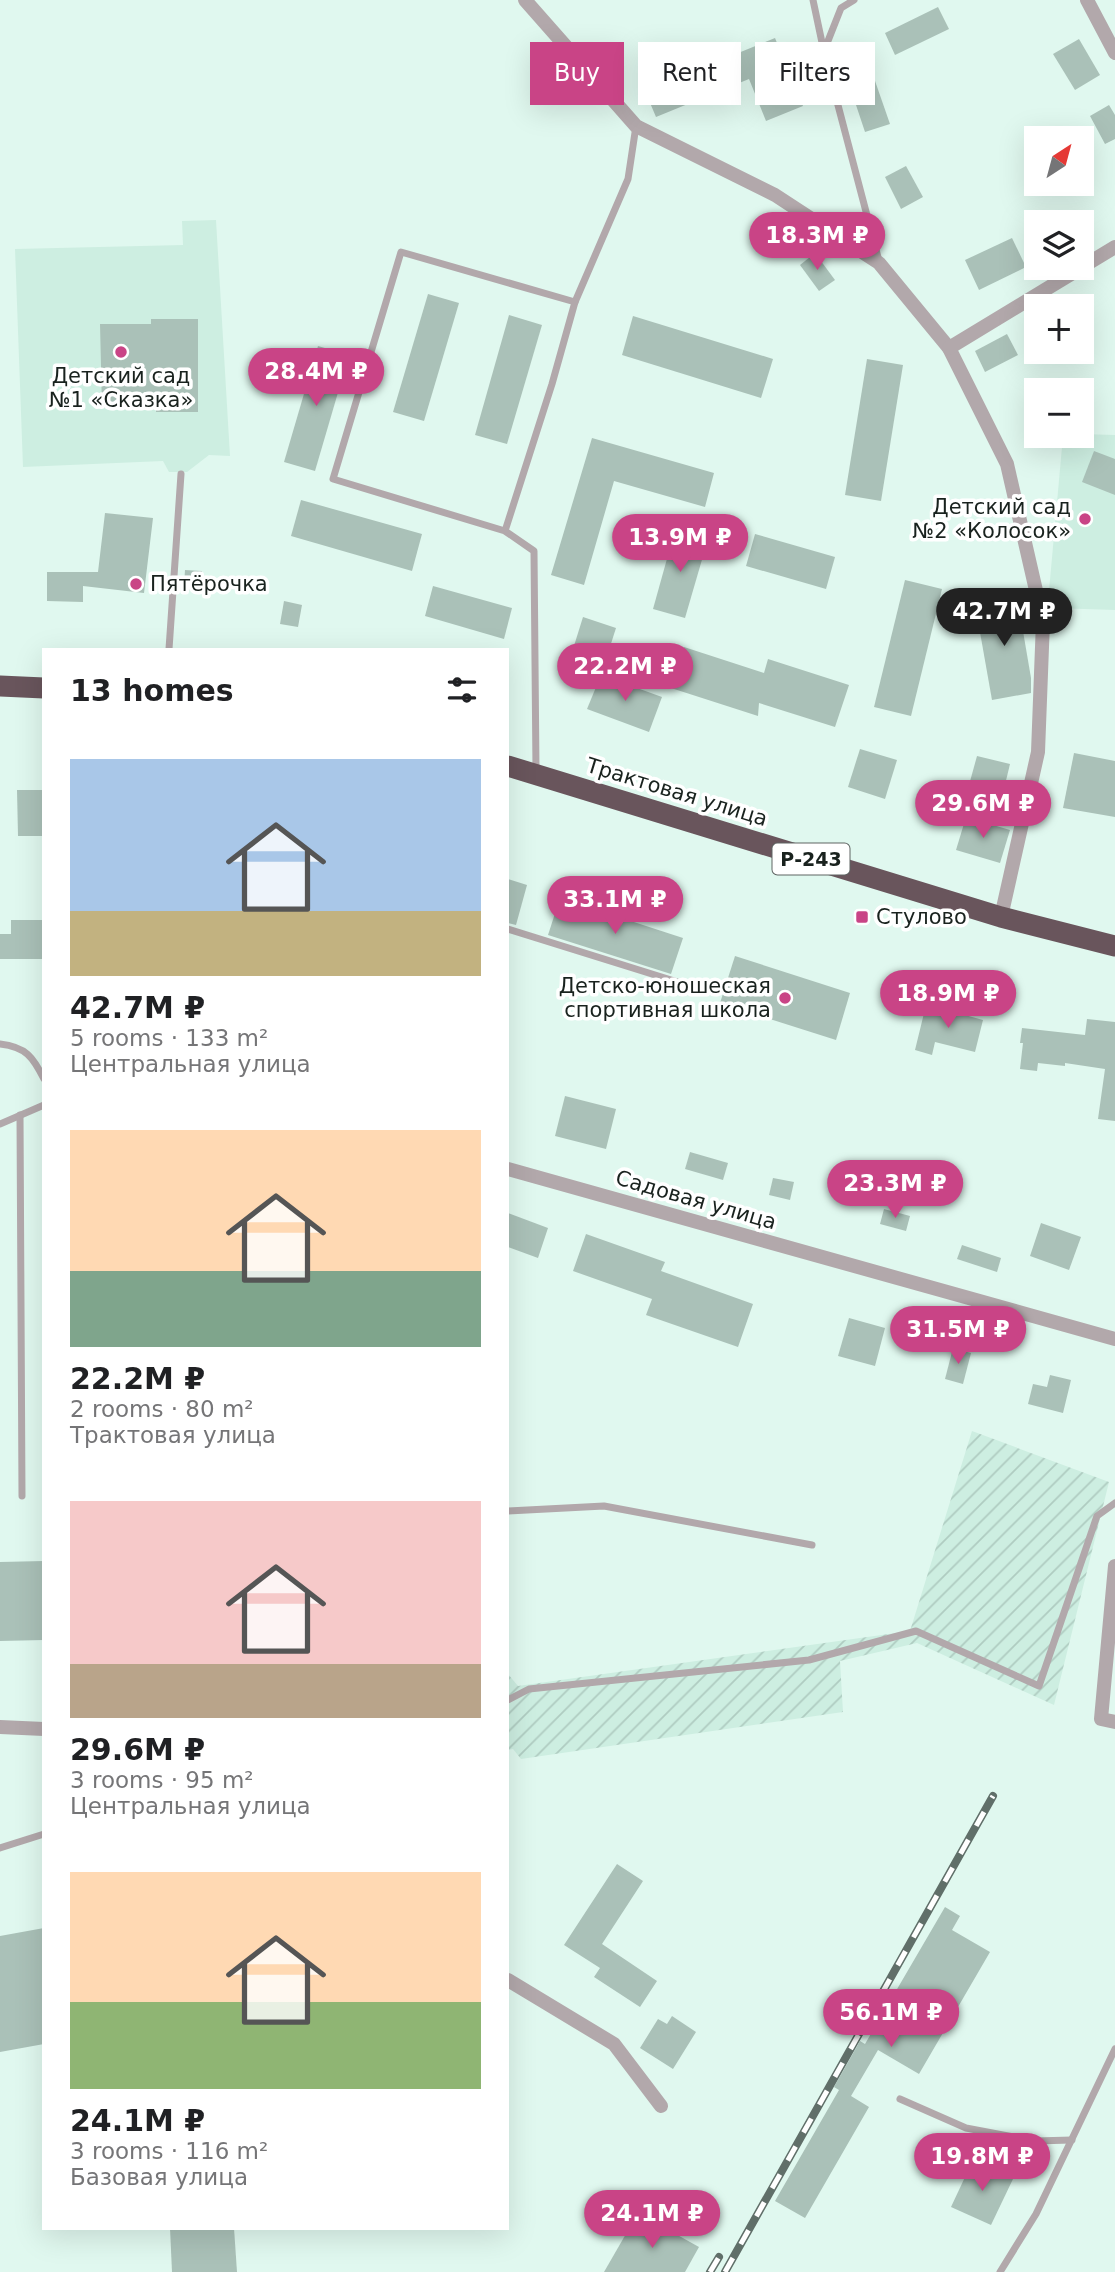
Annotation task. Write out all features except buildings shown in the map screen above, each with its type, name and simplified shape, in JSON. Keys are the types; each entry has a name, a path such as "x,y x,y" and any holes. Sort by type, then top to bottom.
{"highway":[{"path":"0,686 42,688"},
{"name":"Трактовая улица","path":"509,766 1001,917 1115,946"}],"street":[{"path":"525,0 636,126 775,195 879,263 948,348 1007,464 1043,621 1038,752 1001,917"},
{"path":"1087,0 1115,53"},
{"path":"1094,260 1115,247"},
{"path":"948,348 1061,280"},
{"name":"Садовая улица","path":"509,1169 1115,1339"},
{"path":"1108,1721 1115,1566"},
{"path":"0,1727 42,1729"},
{"path":"509,1981 614,2044 661,2106"}],"lane":[{"path":"813,0 822,42"},
{"path":"828,42 841,8 854,0"},
{"path":"838,105 879,263"},
{"path":"505,531 575,302 628,179 636,126"},
{"path":"536,774 534,551 505,531 333,480 401,252 575,302"},
{"path":"169,648 181,474"},
{"path":"509,929 684,984"},
{"path":"0,1044 14,1045 33,1058 42,1075"},
{"path":"0,1124 42,1106"},
{"path":"20,1115 22,1496"},
{"path":"509,1699 529,1689 809,1660 916,1631 1040,1686 1097,1516 1115,1503"},
{"path":"509,1511 604,1507 812,1545"},
{"path":"0,1848 42,1835"},
{"path":"1000,2272 1037,2214 1115,2049"},
{"path":"900,2099 966,2128 1035,2141 1072,2140"}],"shaded area":[{"name":"Детский сад №1 «Сказка»","path":"216,220 230,456 209,455 187,472 169,472 163,461 23,467 15,249 183,245 182,221"},
{"name":"Детский сад №2 «Колосок»","path":"1094,434 1115,435 1115,610 1053,608 1048,602 1062,448 1094,448"},
{"path":"972,1431 1109,1482 1054,1705 917,1643 840,1661 843,1712 521,1759 513,1749 509,1750 509,1675 518,1686 910,1631"}],"railway":[{"path":"725,2272 993,1796"},
{"path":"710,2272 719,2257"}],"place":[{"name":"Детский сад №1 «Сказка»","path":"121,352"},
{"name":"Детский сад №2 «Колосок»","path":"1085,519"},
{"name":"Пятёрочка","path":"136,584"},
{"name":"Стулово","path":"862,917"},
{"name":"Детско-юношеская спортивная школа","path":"785,998"}]}
